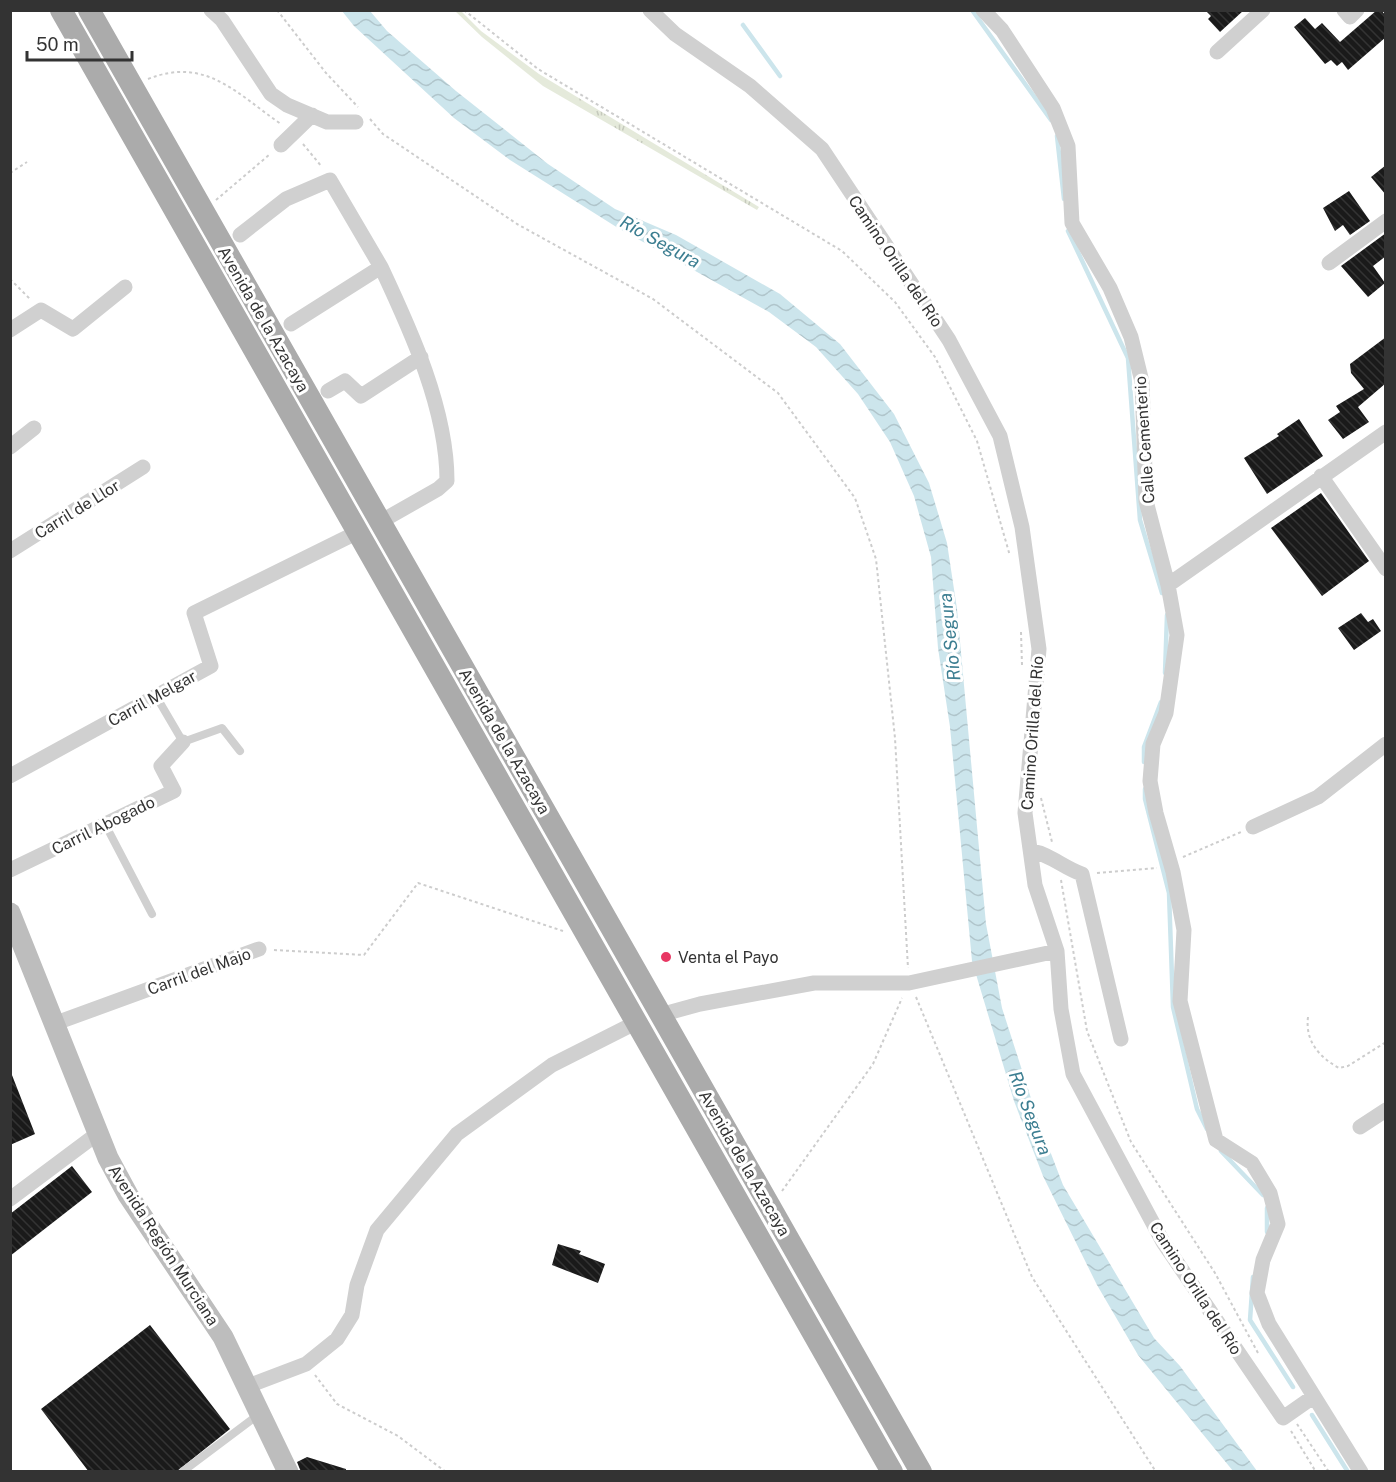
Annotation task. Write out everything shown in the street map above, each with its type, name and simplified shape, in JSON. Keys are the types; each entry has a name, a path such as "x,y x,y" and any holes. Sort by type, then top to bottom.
{"main road":[{"name":"Avenida de la Azacaya","path":"61,10 892,1472"},
{"name":"Avenida de la Azacaya","path":"88,10 921,1472"},
{"name":"Avenida Región Murciana","path":"10,913 16,942 56,1023 97,1134 128,1195 209,1313 248,1386 288,1472"}],"street":[{"path":"211,10 222,20 271,94 288,105 327,122 356,122"},
{"name":"Camino Orilla del Río","path":"650,10 675,34 750,86 822,149 949,340 999,436 1022,527 1039,649 1025,813 1035,885 1057,951 1061,1010 1073,1074 1163,1242 1286,1415"},
{"name":"Calle Cementerio","path":"983,10 1002,30 1053,108 1068,146 1072,223 1110,288 1131,337 1142,382 1146,501 1168,585 1177,635 1174,672 1166,713 1153,744 1150,781 1165,866 1184,930 1180,1001 1216,1140 1252,1163 1270,1192 1278,1224 1263,1260 1257,1293 1269,1324 1361,1472"},
{"path":"1218,52 1263,10"},
{"path":"1344,10 1350,17 1357,10"},
{"path":"281,145 312,115"},
{"path":"240,234 286,199 330,180 381,267 421,357 437,417 447,467 447,482 380,522"},
{"path":"1329,263 1386,221"},
{"path":"291,324 381,267"},
{"path":"10,330 41,309 73,329 125,287"},
{"path":"328,391 345,381 361,396 421,357"},
{"path":"10,447 34,428"},
{"path":"1168,585 1386,432"},
{"name":"Carril de Llor","path":"10,551 143,467"},
{"path":"1321,476 1386,569"},
{"name":"Carril Melgar","path":"10,776 211,666 194,614 358,532"},
{"name":"Carril Abogado","path":"10,870 174,791 161,766 183,742"},
{"path":"1253,827 1318,797 1386,744"},
{"path":"1031,851 1042,853 1066,869 1082,874 1121,1039"},
{"name":"Carril del Majo","path":"56,1023 259,949"},
{"path":"660,1015 700,1004 814,983 909,983 1057,951"},
{"path":"248,1386 306,1364 337,1340 352,1315 357,1285 377,1230 457,1134 552,1065 637,1022"},
{"path":"1360,1127 1386,1110"},
{"path":"10,1199 97,1134"},
{"path":"1286,1415 1313,1396"}],"lane":[{"path":"156,696 183,742 222,728 240,751"},
{"path":"105,824 152,914"},
{"path":"182,1472 261,1413"}],"path":[{"path":"278,10 326,73 384,134 517,224 653,298 778,393 855,498 876,558 895,738 909,983 931,1029 1032,1277 1156,1472"},
{"path":"464,10 538,69 842,251 895,302 935,357 977,441 1001,517 1012,562"},
{"path":"134,91 149,78 183,71 214,76 294,134 318,160 330,180"},
{"path":"203,211 281,145"},
{"path":"10,173 27,162"},
{"path":"10,279 41,309"},
{"path":"1021,628 1023,673"},
{"path":"1041,797 1057,861 1087,1031 1131,1142 1215,1273 1263,1363"},
{"path":"1082,874 1165,866 1253,827"},
{"name":"Carril del Majo","path":"259,949 364,955 418,883 590,940"},
{"path":"770,1208 873,1064 909,983"},
{"path":"1308,1017 1306,1032 1320,1056 1339,1068 1348,1066 1386,1042"},
{"path":"306,1364 337,1404 398,1436 446,1472"},
{"path":"1286,1415 1316,1472"},
{"path":"1286,1415 1329,1472"}],"green space":[{"path":"455,11 461,11 481,31 539,74 759,207 757,210 543,86 482,37"}],"water":[{"name":"Río Segura","path":"342,11 370,11 387,31 456,91 548,164 615,209 676,235 780,294 840,344 894,414 929,483 947,543 957,609 986,924 1002,1008 1037,1117 1063,1185 1154,1338 1180,1366 1257,1471 1233,1471 1138,1355 1097,1285 1043,1176 1014,1101 972,961 950,727 938,648 931,557 914,496 890,442 858,394 816,347 769,312 618,228 510,160 454,118 354,26"}],"building":[{"path":"1205,10 1244,10 1220,32 1208,19 1211,16"},
{"path":"1377,10 1381,10 1386,16 1386,37 1348,70 1342,62 1337,66 1331,60 1325,64 1294,27 1305,18 1315,29 1322,23 1340,42"},
{"path":"1386,165 1386,195 1371,177"},
{"path":"1349,191 1370,221 1350,235 1343,225 1335,231 1323,208"},
{"path":"1386,233 1386,256 1373,266 1385,283 1368,297 1341,266"},
{"path":"1386,337 1386,383 1358,407 1369,422 1343,439 1328,420 1340,412 1336,406 1364,389 1351,373 1350,364"},
{"path":"1299,419 1323,456 1267,494 1244,458 1279,436 1277,434"},
{"path":"1321,493 1369,561 1322,596 1271,528"},
{"path":"1361,613 1368,622 1373,619 1381,631 1354,650 1338,628"},
{"path":"10,1070 35,1134 10,1145"},
{"path":"72,1166 92,1192 10,1256 10,1214"},
{"path":"558,1244 581,1251 579,1254 605,1264 598,1283 552,1265"},
{"path":"150,1325 230,1429 176,1472 89,1472 41,1409"},
{"path":"307,1457 346,1469 346,1472 301,1472 297,1462"}],"waterway":[{"path":"972,10 1051,120"},
{"path":"743,25 780,76"},
{"path":"1057,136 1064,199"},
{"path":"1068,231 1128,358 1140,520 1162,593"},
{"path":"1165,673 1167,615"},
{"path":"1144,762 1144,747 1161,702"},
{"path":"1145,789 1145,799 1169,893 1173,1007 1197,1109 1207,1129"},
{"path":"1221,1151 1263,1195"},
{"path":"1267,1208 1267,1232"},
{"path":"1253,1277 1250,1320 1293,1387"},
{"path":"1312,1415 1348,1472"}],"place":[{"name":"Venta el Payo","path":"666,957"}]}
